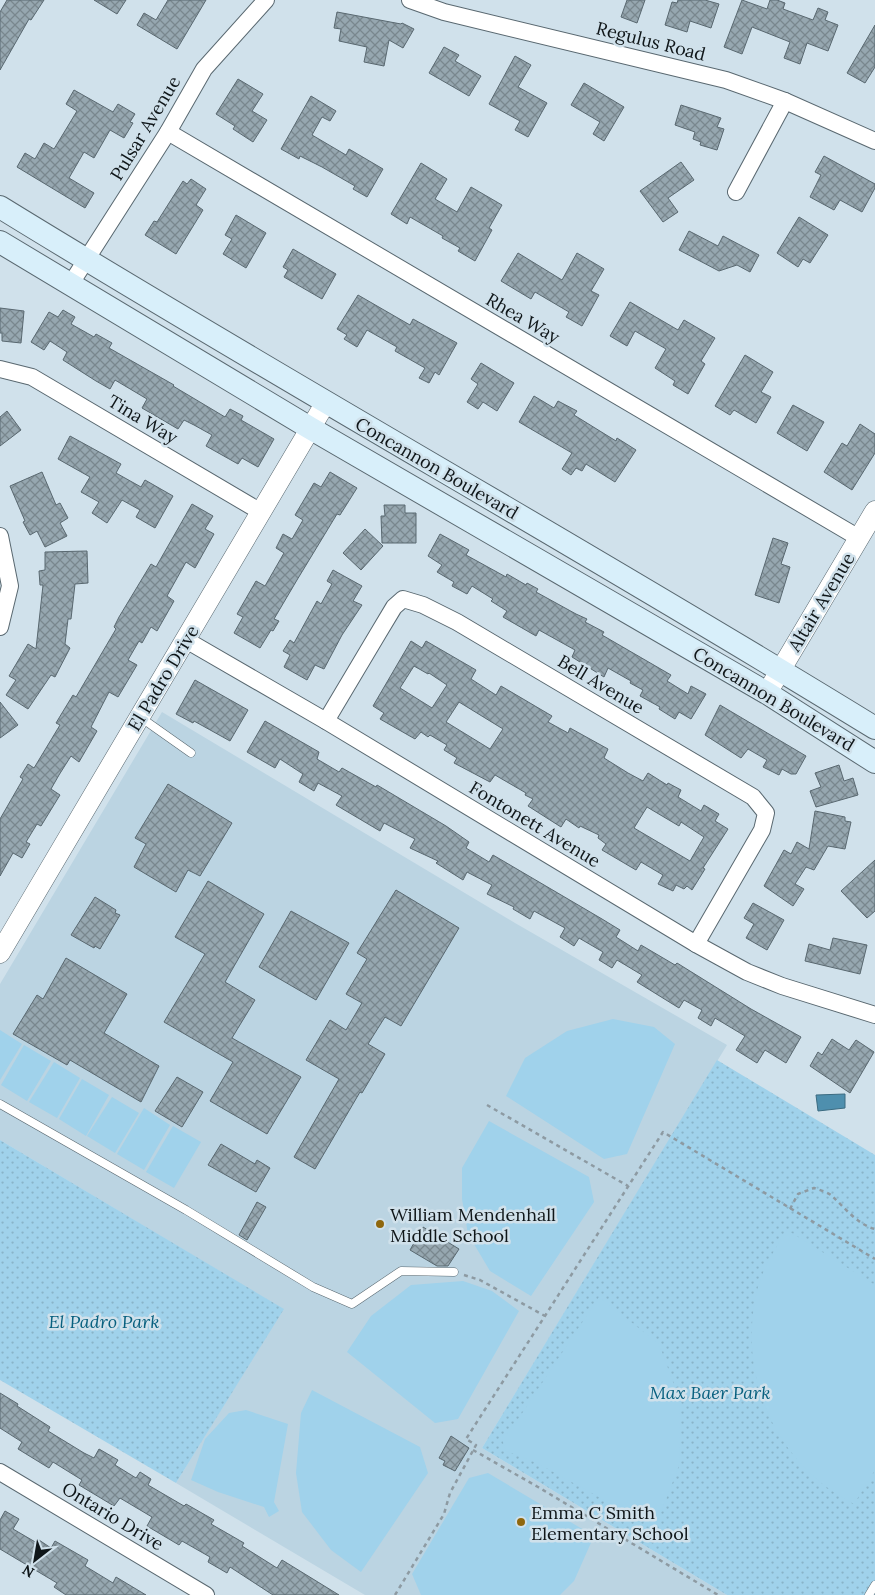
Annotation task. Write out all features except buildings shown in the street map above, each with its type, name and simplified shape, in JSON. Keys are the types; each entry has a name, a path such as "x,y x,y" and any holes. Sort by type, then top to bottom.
{"main road":[{"name":"Concannon Boulevard","path":"0,207 86,260 875,728"},
{"name":"Concannon Boulevard","path":"0,242 70,286 310,428 767,693 875,762"}],"street":[{"name":"Pulsar Avenue","path":"70,286 168,132 204,69 266,0"},
{"name":"Regulus Road","path":"410,0 444,12 726,80 785,101 875,141"},
{"path":"736,192 785,101"},
{"name":"Rhea Way","path":"168,132 859,538"},
{"name":"Tina Way","path":"0,369 32,376 261,512"},
{"name":"El Padro Drive","path":"0,953 326,402"},
{"name":"Altair Avenue","path":"767,693 875,511"},
{"path":"0,536 10,586 0,627"},
{"name":"Bell Avenue","path":"326,721 394,608 403,600 423,605 457,622 753,797 766,814 762,830 696,944"},
{"name":"Fontonett Avenue","path":"186,640 326,721 696,944 747,972 782,986 874,1013"},
{"name":"Ontario Drive","path":"0,1472 206,1595"}],"lane":[{"path":"140,717 191,753"},
{"path":"0,1104 186,1210 313,1287 352,1304 401,1271 454,1272"},
{"path":"869,1595 875,1585"}],"path":[{"path":"487,1104 628,1186"},
{"path":"395,1595 444,1514 450,1493 476,1445 466,1439 663,1132 875,1259"},
{"path":"790,1209 798,1194 814,1188 831,1194 838,1204 868,1227 875,1229"},
{"path":"454,1272 480,1280 544,1316"},
{"path":"473,1450 718,1595"}],"shaded area":[{"name":"William Mendenhall Middle School","path":"162,712 515,923 727,1045 482,1448 727,1595 365,1595 176,1483 283,1309 0,1140 0,984"},
{"path":"845,1094 845,1108 818,1111 816,1095"}],"green space":[{"path":"613,1019 654,1027 675,1044 627,1154 604,1159 506,1096 525,1058 567,1031"},
{"path":"0,1030 22,1044 0,1080"},
{"path":"24,1045 51,1061 27,1101 1,1085"},
{"name":"Max Baer Park","path":"717,1060 875,1155 875,1595 727,1595 482,1448"},
{"path":"54,1062 80,1078 57,1118 29,1102"},
{"path":"82,1079 109,1095 86,1136 59,1119"},
{"path":"112,1097 139,1113 115,1153 87,1136"},
{"path":"144,1108 170,1125 144,1170 117,1154"},
{"path":"489,1121 589,1177 594,1202 531,1296 490,1271 468,1234 462,1199 462,1168"},
{"path":"173,1126 201,1142 174,1188 146,1172"},
{"name":"El Padro Park","path":"0,1140 284,1309 176,1483 0,1380"},
{"path":"787,1230 875,1285 875,1470 854,1504 827,1487 804,1467 784,1443 769,1416 759,1388 753,1358 752,1326 756,1295 765,1269"},
{"path":"463,1281 492,1291 519,1311 458,1419 435,1423 347,1352 371,1316 411,1285"},
{"path":"599,1297 659,1344 679,1398 680,1463 655,1528 537,1463 506,1451 502,1439 515,1424"},
{"path":"312,1390 420,1447 428,1473 361,1572 331,1550 302,1512 296,1473 301,1413"},
{"path":"246,1410 288,1424 274,1502 279,1511 269,1517 264,1507 218,1492 191,1480 205,1439 229,1413"},
{"name":"Emma C Smith Elementary School","path":"488,1473 594,1536 574,1581 560,1595 421,1595 412,1574 469,1478"}],"place":[{"name":"William Mendenhall Middle School","path":"380,1224"},
{"name":"Emma C Smith Elementary School","path":"521,1522"}]}
